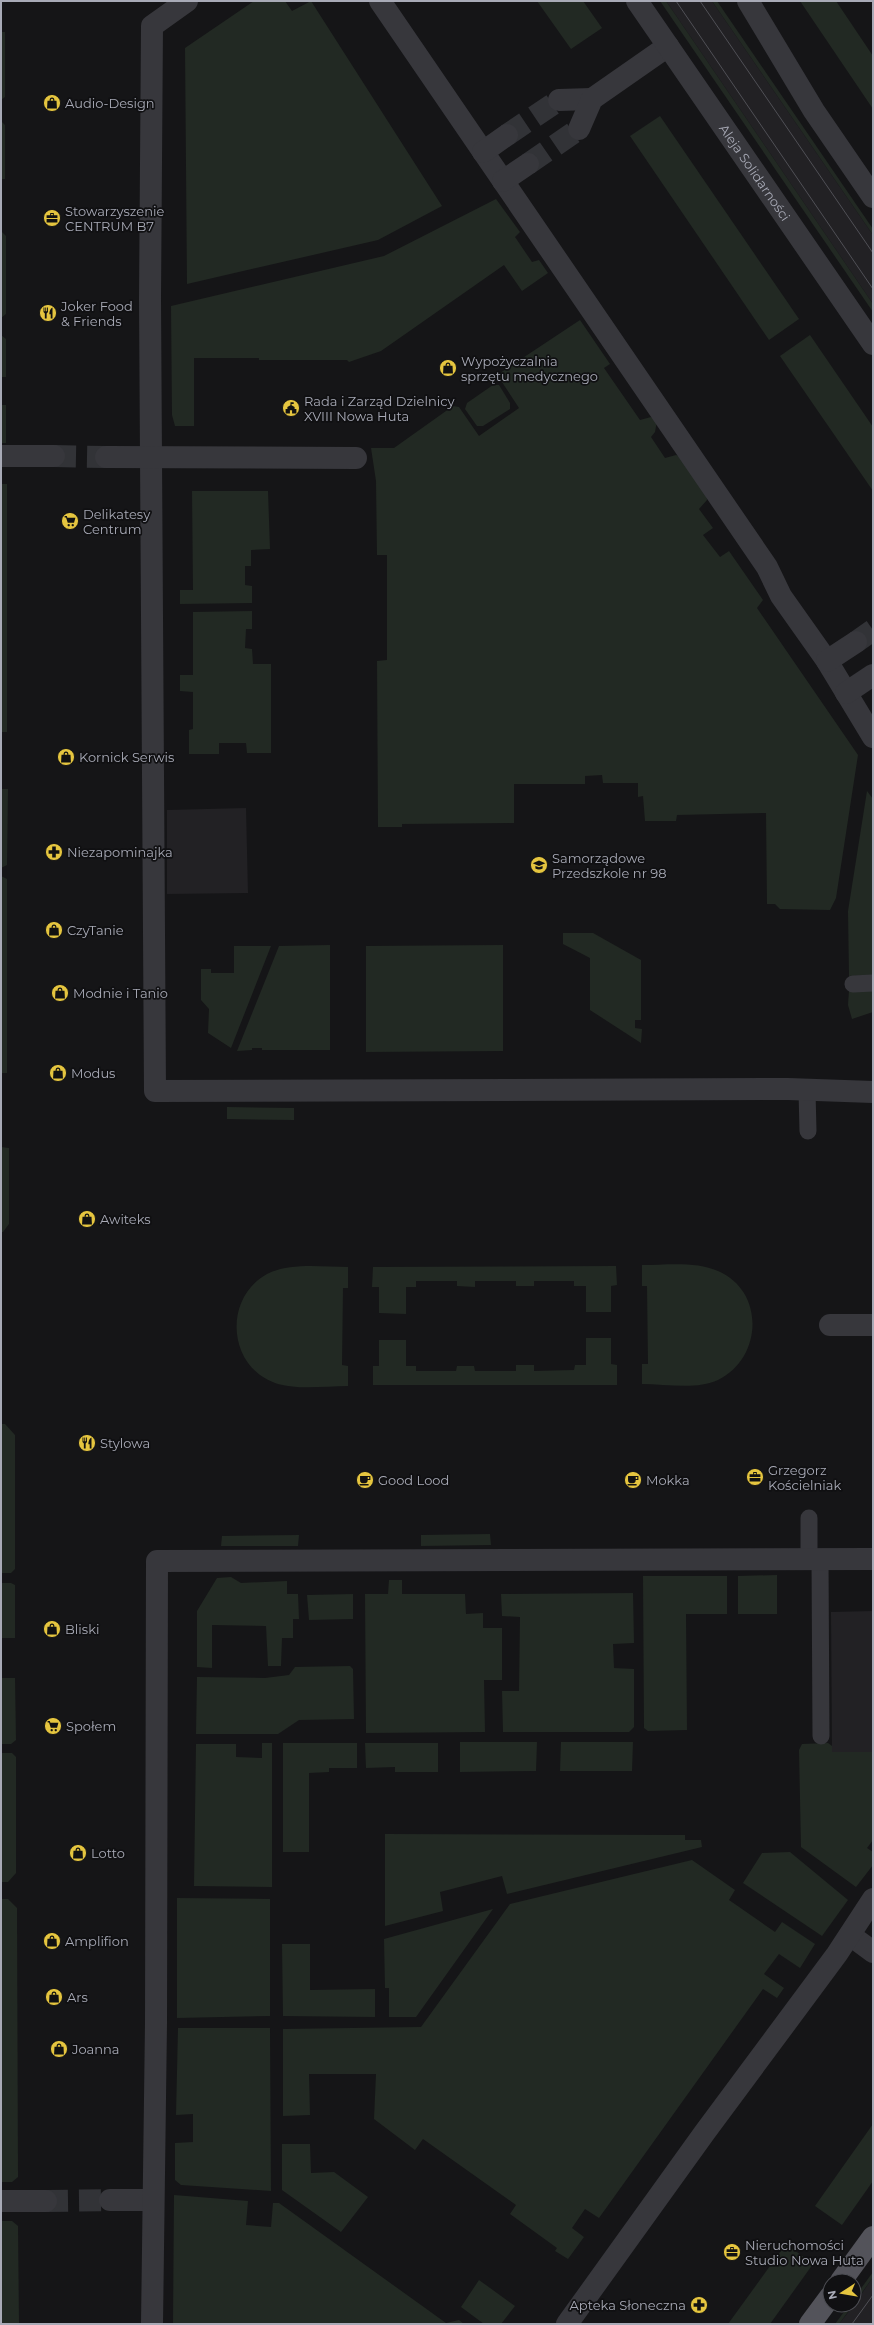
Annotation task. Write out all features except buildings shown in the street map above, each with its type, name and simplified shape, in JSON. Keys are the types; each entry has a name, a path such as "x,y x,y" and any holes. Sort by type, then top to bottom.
{"main road":[{"path":"847,2273 873,2237"},
{"path":"810,2324 822,2308"}],"street":[{"path":"187,1 152,26 152,457 155,1091 873,1092"},
{"path":"380,1 767,567 781,596 827,661 873,737"},
{"name":"Aleja Solidarności","path":"637,1 873,344"},
{"path":"748,1 814,111 873,197"},
{"path":"579,130 592,99 668,46"},
{"path":"559,100 592,99"},
{"path":"483,152 507,135"},
{"path":"503,181 528,164"},
{"path":"1,456 54,456"},
{"path":"106,457 356,458"},
{"path":"827,661 856,642"},
{"path":"846,693 873,674"},
{"path":"830,1325 873,1325"},
{"path":"152,2324 157,1561 873,1559"},
{"path":"568,2324 850,1935 873,1899"},
{"path":"850,1935 873,1952"},
{"path":"110,2200 153,2200"},
{"path":"1,2201 46,2201"}],"lane":[{"path":"853,984 873,983"},
{"path":"807,1091 808,1131"},
{"path":"809,1518 815,1559 821,1736"}],"shaded area":[{"path":"254,1 285,1 292,11 311,1 442,206 378,240 187,284 185,48"},
{"path":"537,1 583,1 602,28 571,49"},
{"path":"660,1 666,1 873,304 873,312"},
{"path":"666,1 712,1 873,235 873,304"},
{"path":"712,1 717,1 873,229 873,235"},
{"path":"800,1 836,1 873,56 873,109"},
{"path":"1,32 5,32 5,97 1,100"},
{"path":"660,116 799,319 769,340 630,136"},
{"path":"1,121 5,125 5,179 1,179"},
{"path":"496,199 520,232 515,237 532,262 539,260 548,273 522,291 504,265 381,351 349,362 347,360 194,358 194,426 175,426 172,415 171,306 384,256"},
{"path":"1,231 6,236 6,314 1,318"},
{"path":"580,320 610,364 604,368 640,420 651,417 657,421 655,432 651,437 665,458 676,455 681,457 706,493 707,500 699,509 713,528 703,535 720,557 729,551 763,600 757,608 858,755 836,898 830,910 780,909 775,904 767,904 766,813 677,815 676,821 645,821 643,796 638,797 638,783 603,783 602,775 585,776 585,784 514,784 514,823 402,824 402,827 378,827 377,661 387,660 387,555 377,555 376,481 371,448 394,448 453,406 459,407 479,436 519,408 500,379 500,373"},
{"path":"1,335 6,339 6,377 1,377"},
{"path":"810,335 873,427 873,491 780,356"},
{"path":"493,385 499,385 510,403 510,409 483,426 477,426 465,409 467,403"},
{"path":"1,405 6,405 6,443 1,443"},
{"path":"1,484 7,484 7,732 1,732"},
{"path":"192,491 268,491 270,549 251,550 251,566 245,566 245,585 252,586 252,603 180,604 180,590 193,590"},
{"path":"252,611 252,629 246,629 245,648 252,649 253,664 271,664 271,753 247,753 246,743 219,743 219,754 189,754 189,730 193,729 193,692 180,691 180,675 193,675 193,612"},
{"path":"1,789 8,789 7,865 1,868"},
{"path":"867,791 873,799 873,975 849,976 848,911"},
{"path":"246,808 248,893 167,894 167,810"},
{"path":"1,876 7,879 7,1073 1,1073"},
{"path":"563,933 593,933 641,960 641,1020 635,1020 635,1028 642,1029 641,1043 590,1010 590,958 563,944"},
{"path":"330,945 330,1050 262,1050 262,1048 252,1048 252,1050 237,1051 279,946"},
{"path":"503,945 503,1051 366,1052 366,946"},
{"path":"234,946 271,946 231,1048 208,1033 209,1009 201,1000 201,969 211,969 211,973 234,973"},
{"path":"873,988 873,1012 852,1019 848,1005 849,990"},
{"path":"227,1107 294,1108 294,1120 227,1119"},
{"path":"1,1147 9,1148 9,1224 3,1232 1,1232"},
{"path":"681,1264 709,1268 718,1271 733,1281 744,1293 751,1308 752,1325 750,1341 744,1356 733,1370 718,1380 701,1385 681,1386 642,1384 642,1364 648,1364 647,1286 642,1286 642,1265"},
{"path":"307,1266 348,1267 348,1288 343,1288 342,1365 348,1366 348,1386 286,1386 261,1376 249,1364 241,1349 237,1333 238,1316 243,1300 253,1285 267,1274 286,1268"},
{"path":"616,1266 617,1285 611,1286 611,1312 586,1312 586,1286 574,1286 574,1281 534,1281 534,1286 516,1286 516,1281 475,1281 475,1287 457,1286 457,1281 416,1281 416,1287 406,1287 406,1314 379,1313 379,1287 372,1287 373,1267"},
{"path":"586,1338 611,1338 611,1364 617,1365 617,1385 373,1385 373,1366 379,1366 379,1340 406,1340 406,1366 416,1366 416,1371 456,1371 457,1366 474,1366 475,1371 516,1371 516,1365 534,1365 534,1371 574,1370 575,1365 586,1365"},
{"path":"1,1424 5,1424 15,1435 15,1569 11,1573 1,1573"},
{"path":"490,1534 491,1545 421,1546 421,1535"},
{"path":"299,1535 298,1546 221,1546 222,1536"},
{"path":"777,1575 777,1614 738,1614 738,1576"},
{"path":"643,1576 727,1576 727,1614 686,1614 687,1730 648,1731 644,1728"},
{"path":"231,1577 241,1583 287,1581 287,1594 298,1594 299,1619 293,1619 293,1638 282,1638 281,1666 268,1666 266,1626 212,1625 212,1668 197,1667 197,1611 217,1578"},
{"path":"389,1580 402,1580 402,1594 465,1594 466,1614 483,1613 483,1628 502,1628 502,1680 484,1680 485,1732 366,1733 365,1594 388,1594"},
{"path":"1,1583 11,1583 15,1585 15,1638 1,1638"},
{"path":"633,1593 634,1643 613,1644 614,1668 634,1669 634,1727 629,1732 503,1732 502,1691 519,1691 520,1617 502,1616 501,1594"},
{"path":"353,1594 353,1619 309,1620 307,1595"},
{"path":"873,1611 873,1752 832,1752 831,1612"},
{"path":"350,1666 353,1669 354,1719 299,1720 278,1734 196,1734 197,1677 265,1678 289,1675 295,1667"},
{"path":"1,1678 15,1678 16,1740 11,1744 1,1744"},
{"path":"460,1742 537,1742 536,1771 460,1772"},
{"path":"561,1742 633,1742 632,1771 560,1771"},
{"path":"262,1743 272,1743 272,1887 194,1886 196,1744 236,1744 236,1757 262,1758"},
{"path":"283,1743 357,1743 357,1768 329,1768 329,1772 309,1773 309,1852 283,1852"},
{"path":"365,1743 438,1743 438,1772 395,1772 395,1767 366,1768"},
{"path":"828,1743 832,1746 832,1752 873,1752 873,1840 867,1848 873,1852 873,1865 856,1887 801,1847 799,1750 802,1744"},
{"path":"1,1753 12,1753 16,1757 16,1873 8,1882 1,1882"},
{"path":"385,1834 685,1835 685,1840 701,1840 702,1847 507,1894 502,1876 440,1892 443,1911 385,1926"},
{"path":"790,1852 848,1900 822,1936 743,1883 762,1853"},
{"path":"692,1860 735,1890 729,1900 775,1932 782,1922 815,1944 800,1968 779,1954 764,1974 784,1988 777,1998 763,1989 599,2218 585,2209 572,2228 584,2237 568,2259 555,2251 557,2248 510,2214 516,2205 423,2139 415,2150 374,2119 376,2074 309,2074 310,2115 283,2116 283,2029 421,2027 510,1904"},
{"path":"177,1898 270,1899 270,2016 177,2018"},
{"path":"1,1899 8,1899 17,1908 18,2177 12,2182 1,2182"},
{"path":"493,1909 416,2017 389,2017 389,1988 385,1988 384,1939"},
{"path":"282,1944 310,1944 310,1990 375,1989 375,2017 283,2016"},
{"path":"178,2028 270,2028 271,2191 181,2185 175,2180 175,2143 193,2142 193,2114 176,2115"},
{"path":"873,2124 873,2181 842,2225 815,2206"},
{"path":"282,2144 310,2144 311,2173 334,2172 368,2197 341,2232 282,2190"},
{"path":"174,2195 248,2201 246,2225 271,2227 273,2203 279,2203 446,2323 459,2320 464,2324 173,2324"},
{"path":"1,2221 12,2221 18,2226 19,2324 1,2324"},
{"path":"786,2244 813,2264 770,2324 728,2324"},
{"path":"873,2272 873,2277 862,2293 862,2287"},
{"path":"873,2277 873,2324 839,2324 848,2313 862,2313 862,2293"},
{"path":"479,2280 515,2306 501,2324 484,2324 461,2307"},
{"path":"843,2313 847,2313 839,2324 835,2324"}],"tunnel":[{"path":"507,135 559,100"},
{"path":"528,164 579,129"},
{"path":"54,456 106,457"},
{"path":"856,642 873,630"},
{"path":"46,2201 110,2200"}],"tram line":[{"path":"676,1 873,289"},
{"path":"700,1 873,253"},
{"path":"852,2324 873,2295"}],"place":[{"name":"Audio-Design","path":"52,103"},
{"name":"Stowarzyszenie CENTRUM B7","path":"52,218"},
{"name":"Joker Food & Friends","path":"48,313"},
{"name":"Wypożyczalnia sprzętu medycznego","path":"448,368"},
{"name":"Rada i Zarząd Dzielnicy XVIII Nowa Huta","path":"291,408"},
{"name":"Delikatesy Centrum","path":"70,521"},
{"name":"Kornick Serwis","path":"66,757"},
{"name":"Niezapominajka","path":"54,852"},
{"name":"Samorządowe Przedszkole nr 98","path":"539,865"},
{"name":"CzyTanie","path":"54,930"},
{"name":"Modnie i Tanio","path":"60,993"},
{"name":"Modus","path":"58,1073"},
{"name":"Awiteks","path":"87,1219"},
{"name":"Stylowa","path":"87,1443"},
{"name":"Grzegorz Kościelniak","path":"755,1477"},
{"name":"Good Lood","path":"365,1480"},
{"name":"Mokka","path":"633,1480"},
{"name":"Bliski","path":"52,1629"},
{"name":"Społem","path":"53,1726"},
{"name":"Lotto","path":"78,1853"},
{"name":"Amplifion","path":"52,1941"},
{"name":"Ars","path":"54,1997"},
{"name":"Joanna","path":"59,2049"},
{"name":"Nieruchomości Studio Nowa Huta","path":"732,2252"},
{"name":"Apteka Słoneczna","path":"699,2305"}]}
